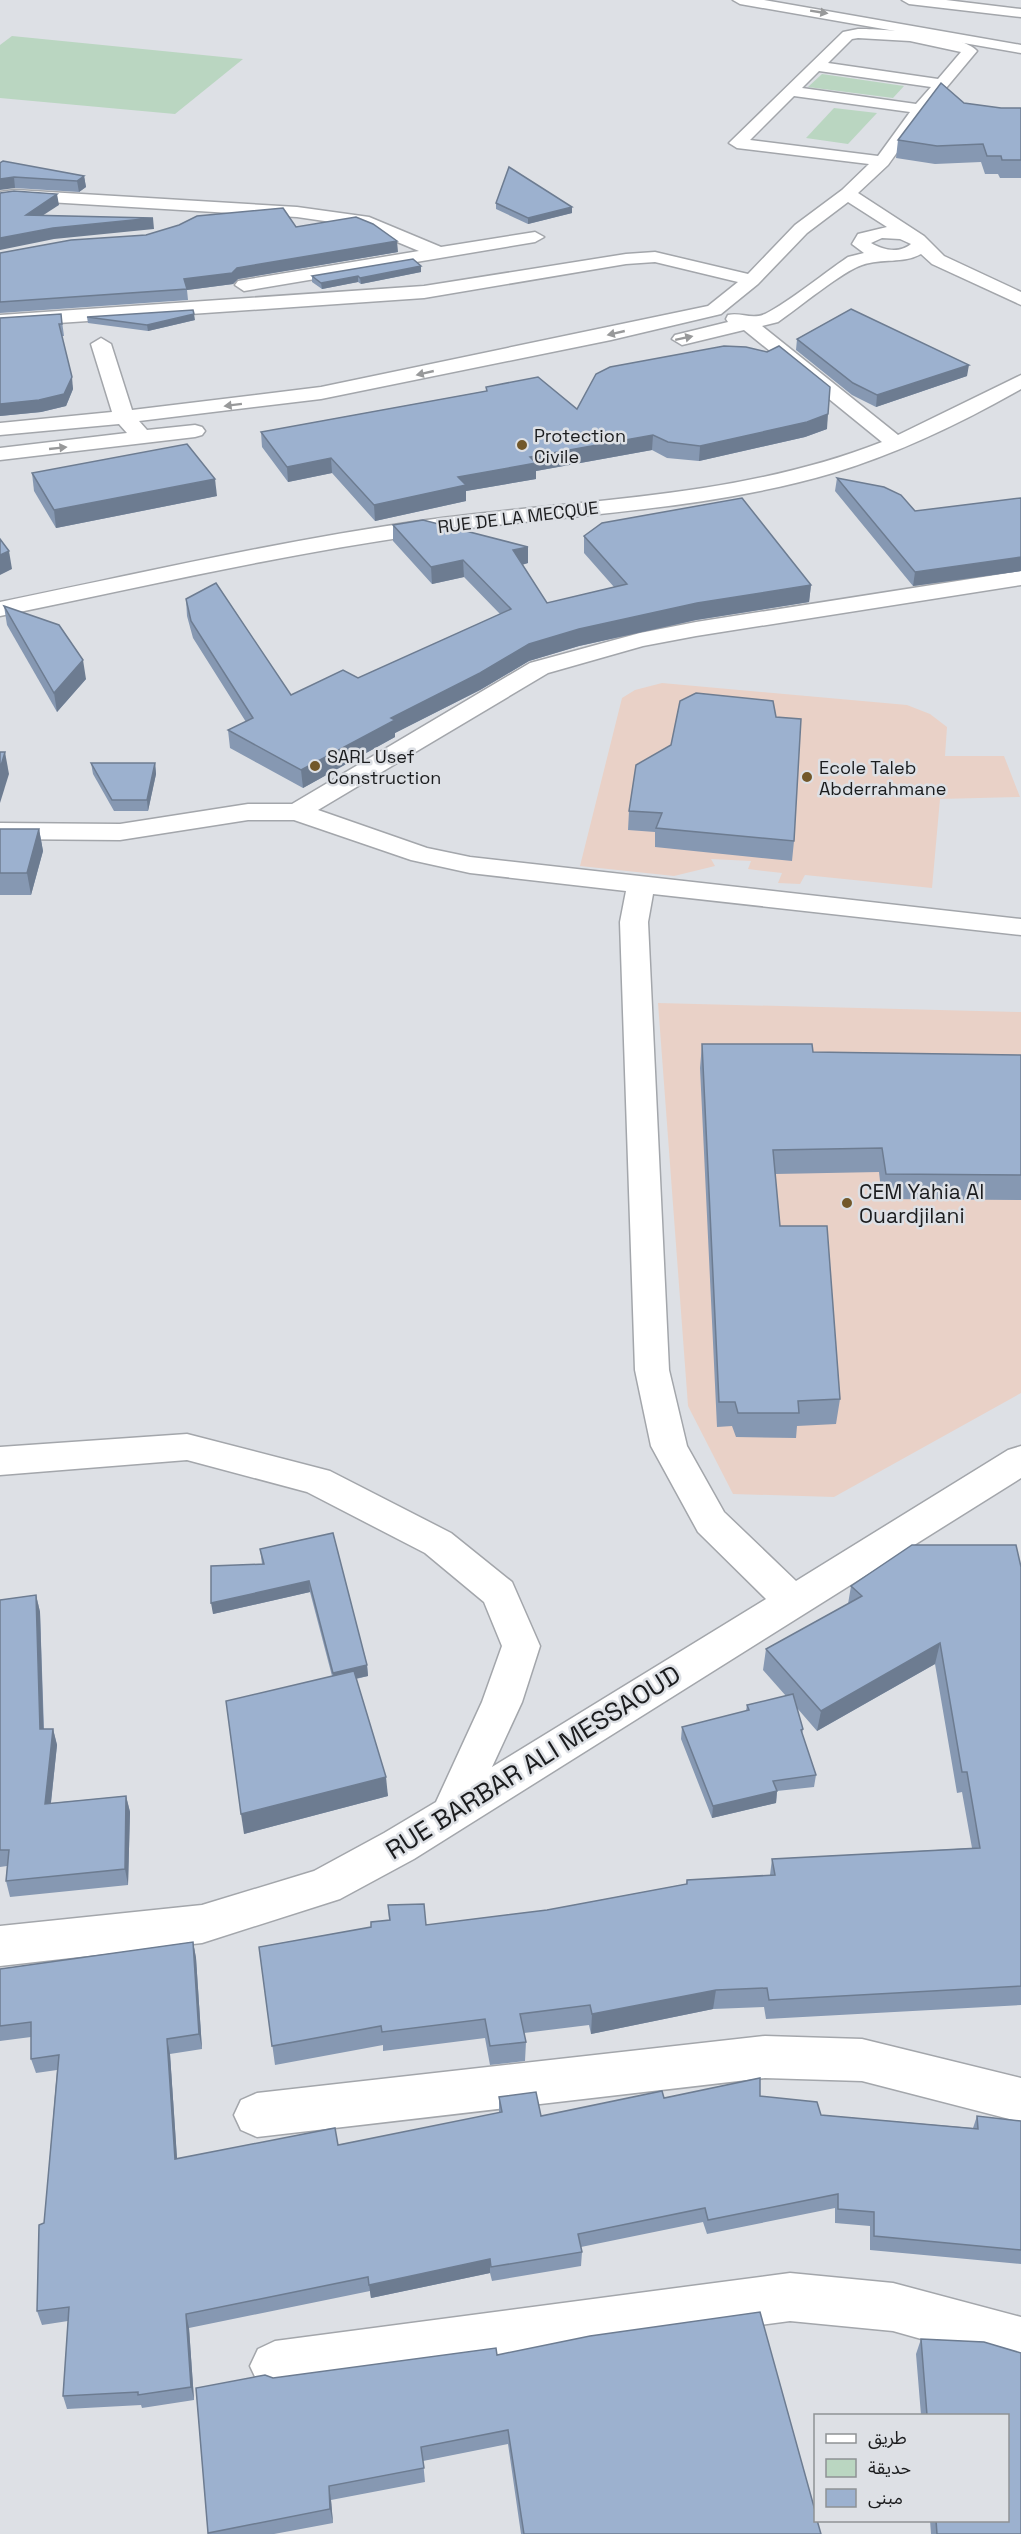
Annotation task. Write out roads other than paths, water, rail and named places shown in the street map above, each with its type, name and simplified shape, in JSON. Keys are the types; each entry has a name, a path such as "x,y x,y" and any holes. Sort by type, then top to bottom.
{"main road":[{"path":"740,0 1021,49"},
{"path":"909,0 1021,13"},
{"path":"1012,0 1021,1"},
{"path":"0,429 124,417 321,393 389,381 714,310 752,280 801,229 848,194 882,161 920,110 970,53 967,48 955,44 860,32 845,37 736,143 882,161"},
{"path":"815,66 943,84"},
{"path":"790,91 920,110"},
{"path":"848,194 916,240 938,260 1021,299"},
{"path":"0,196 15,195 297,212 363,221 439,253"},
{"path":"191,223 210,208"},
{"path":"801,229 822,232"},
{"path":"668,342 749,325 785,311 860,248 885,232 916,240"},
{"path":"843,235 860,248 938,260"},
{"path":"156,310 157,301 162,298 535,237"},
{"path":"891,254 914,251 916,240"},
{"path":"0,321 434,291 645,257 676,260 752,280"},
{"path":"714,310 749,325 897,444"},
{"path":"101,344 124,417 145,438"},
{"path":"280,418 632,349"},
{"path":"510,353 527,370"},
{"name":"RUE DE LA MECQUE","path":"0,609 281,550 429,527 711,494 825,469 897,444 1021,381"},
{"path":"0,454 213,428"},
{"path":"297,812 539,668 640,640 696,629 1021,578"},
{"path":"0,831 120,832 248,812 297,812 420,854 471,865 1021,927"},
{"path":"641,884 634,922 652,1370 669,1446 711,1522 792,1601"},
{"path":"0,1461 187,1447 317,1481 438,1543 499,1593 521,1646 502,1702 451,1814"},
{"name":"RUE BARBAR ALI MESSAOUD","path":"0,1946 202,1924 325,1886 399,1846 1021,1460"},
{"path":"257,2115 765,2057 862,2060 1021,2100"},
{"path":"275,2366 790,2297 893,2307 1021,2342"}],"place":[{"name":"Protection Civile","path":"522,445"},
{"name":"SARL Usef Construction","path":"315,766"},
{"name":"Ecole Taleb Abderrahmane","path":"807,777"},
{"name":"CEM Yahia Al Ouardjilani","path":"847,1203"}]}
